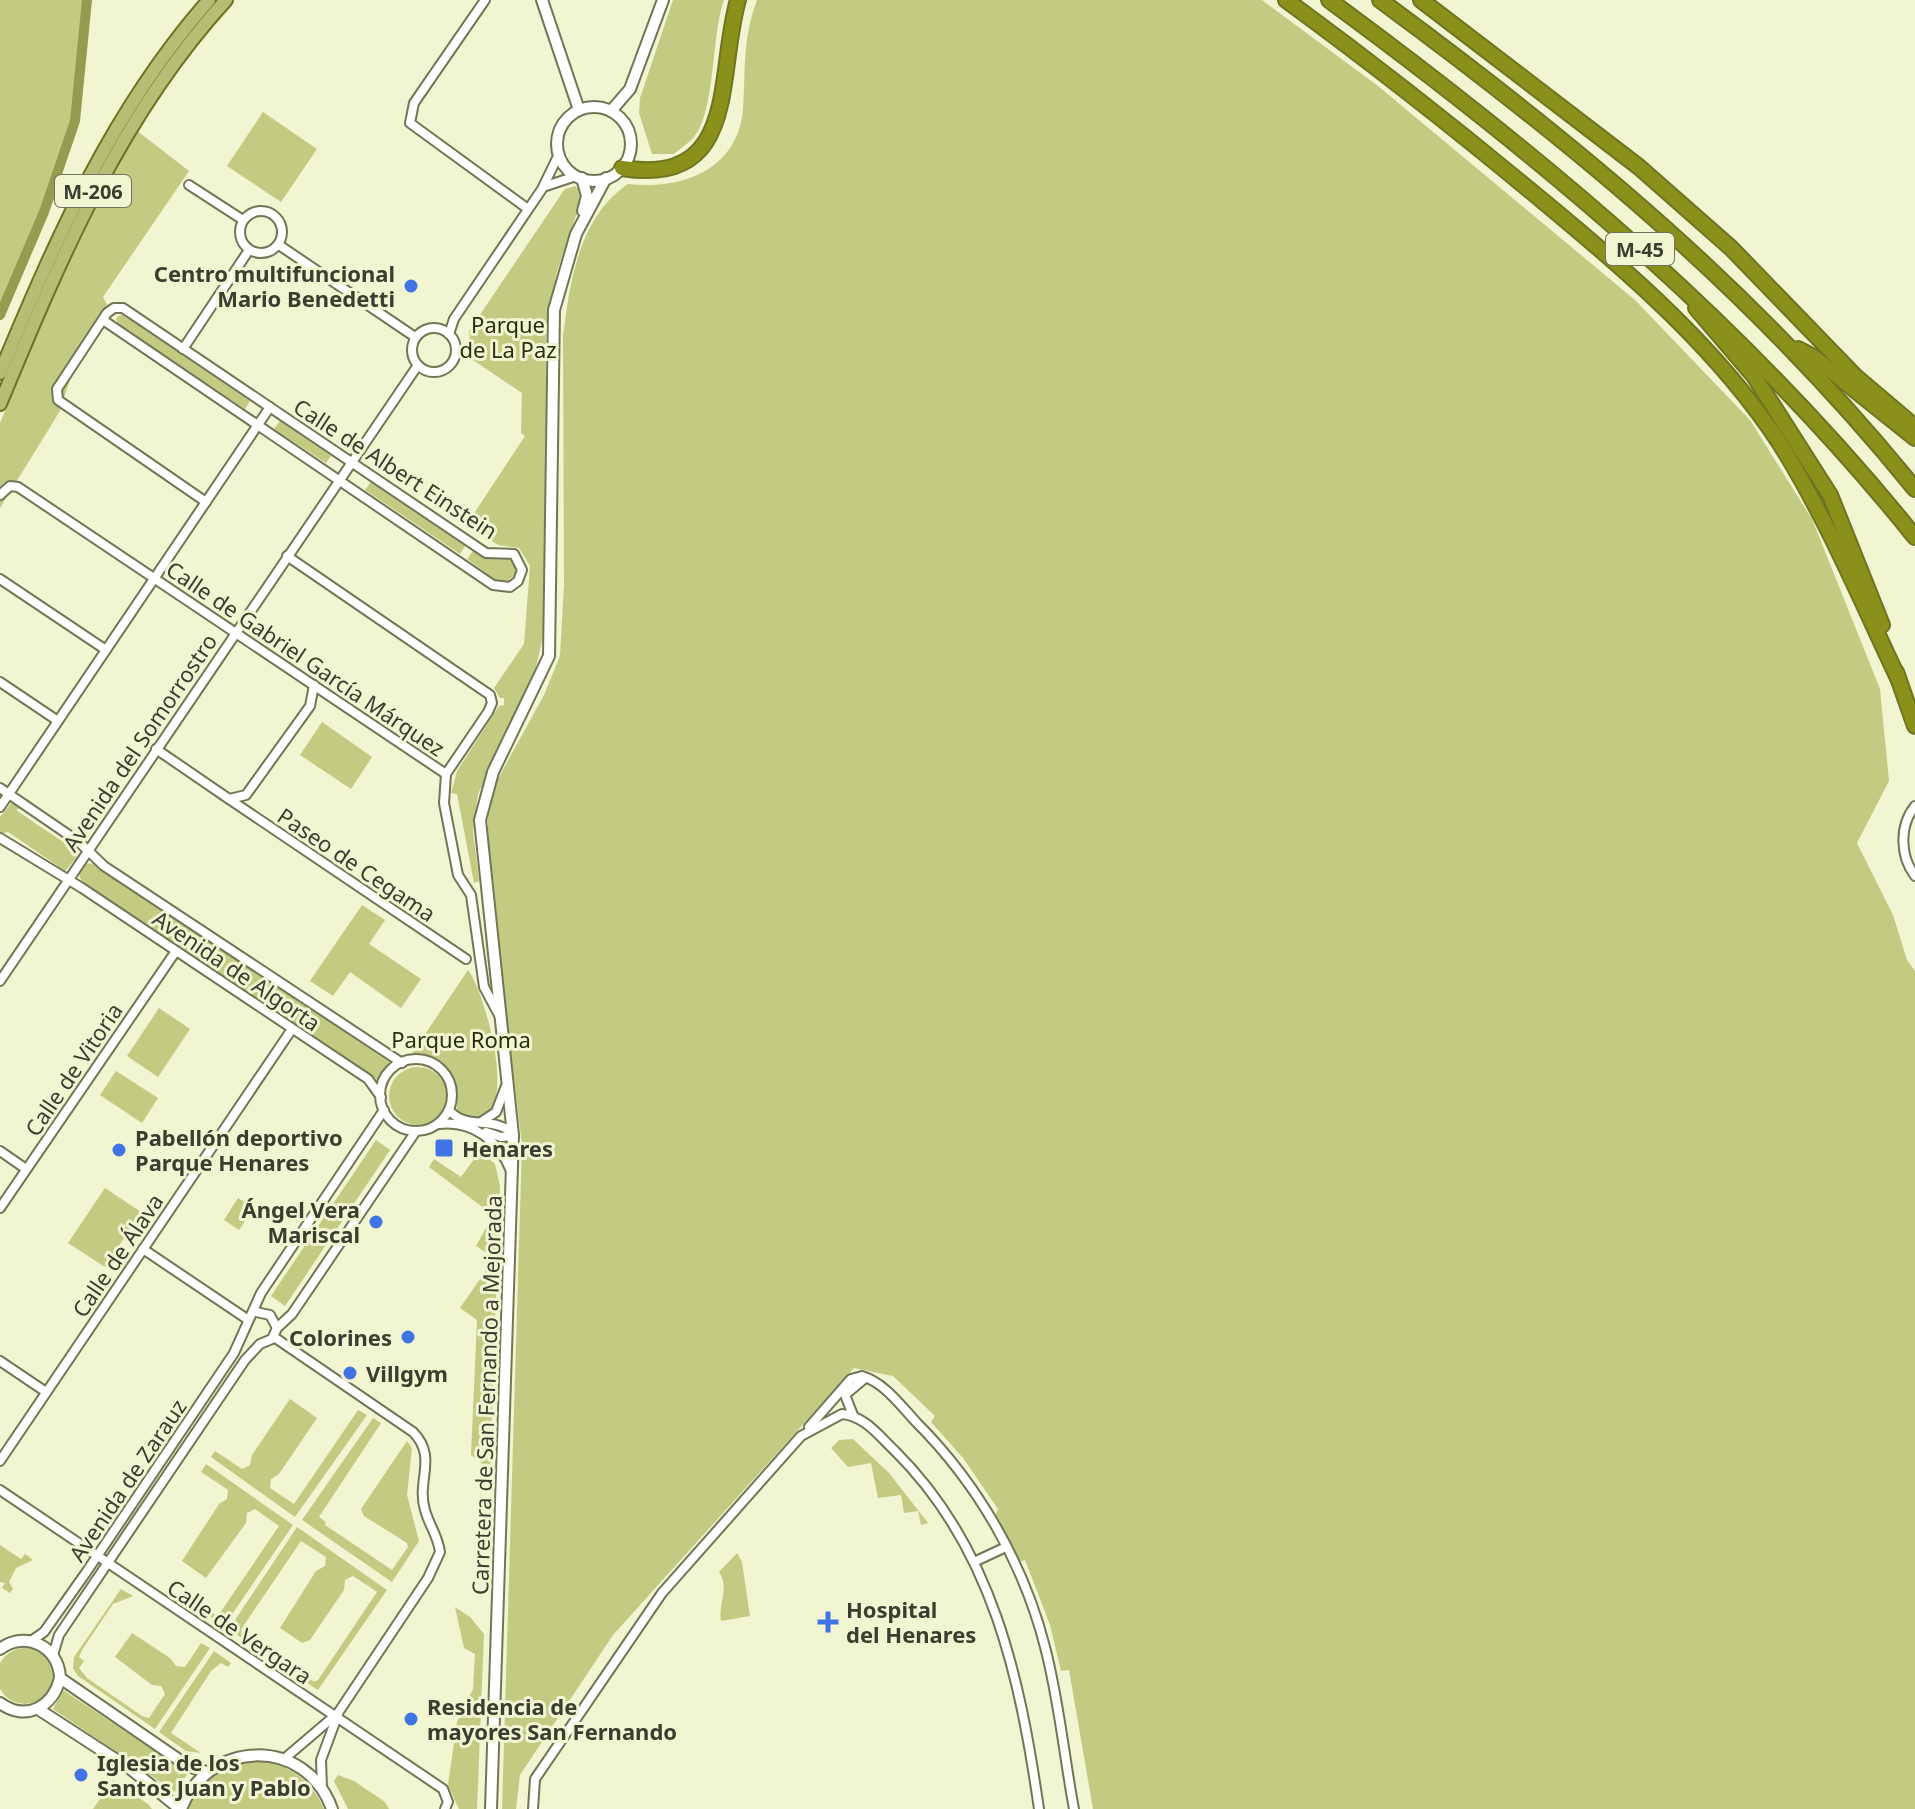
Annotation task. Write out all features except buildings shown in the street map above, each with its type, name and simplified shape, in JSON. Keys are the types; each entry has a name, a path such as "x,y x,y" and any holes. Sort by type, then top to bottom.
{"highway":[{"path":"622,168 642,171 675,167 700,152 712,136 719,119 728,35 738,0"},
{"path":"1286,0 1417,97 1592,242 1667,311 1739,388 1780,444 1815,503 1898,678"},
{"name":"M-45","path":"1329,0 1525,150 1686,290 1767,368 1861,470 1915,537"},
{"name":"M-45","path":"1380,0 1543,123 1713,268 1787,343 1915,489"},
{"path":"1421,0 1662,187 1731,248 1855,376 1915,427"},
{"path":"1686,290 1702,318 1754,376 1830,495 1884,632 1915,726"},
{"path":"1787,343 1815,358 1915,438"}],"main road":[{"name":"M-206","path":"0,373 71,209 108,139 139,89 209,0"},
{"name":"M-206","path":"0,404 62,255 102,175 150,95 226,0"}],"street":[{"path":"485,0 414,103 410,123 528,209"},
{"path":"542,0 579,110"},
{"path":"542,189 559,179 606,178 622,168 631,147 625,124 630,89 663,0"},
{"path":"611,111 630,89"},
{"path":"445,332 542,189 559,154 561,128 579,110 601,107 611,111 625,124"},
{"path":"559,154 579,177"},
{"name":"Carretera de San Fernando a Mejorada","path":"491,1809 513,1136 480,820 493,772 549,656 552,337 557,292 587,196 579,177"},
{"name":"Carretera de San Fernando a Mejorada","path":"576,234 606,178"},
{"path":"189,185 243,220"},
{"path":"258,211 272,213 283,228 279,245 264,254 249,250 240,234 243,220 258,211"},
{"path":"279,245 415,337"},
{"path":"183,349 249,250"},
{"name":"Calle de Albert Einstein","path":"114,308 123,308 183,349 486,553 514,554 521,564 518,581 505,587 493,585 103,320 114,308"},
{"path":"103,320 57,389 58,400 206,502"},
{"path":"428,328 445,332 456,349 449,366 430,372 418,365 412,352 415,337 428,328"},
{"name":"Avenida del Somorrostro","path":"0,981 418,365"},
{"path":"0,807 270,407"},
{"name":"Calle de Gabriel García Márquez","path":"2,493 18,487 446,774 444,803 458,875 471,895 484,987 504,1027"},
{"path":"287,556 490,695 492,703 488,712 446,774"},
{"path":"0,579 106,650"},
{"path":"0,682 58,721"},
{"path":"229,799 252,790 310,706 314,685"},
{"name":"Paseo de Cegama","path":"156,749 466,959"},
{"name":"Avenida de Algorta","path":"0,788 88,850 104,866 402,1063"},
{"path":"1915,806 1904,829 1903,849 1915,876"},
{"name":"Avenida de Algorta","path":"0,838 368,1079 381,1097"},
{"name":"Calle de Vitoria","path":"0,1208 176,951"},
{"name":"Calle de Álava","path":"0,1461 292,1029"},
{"path":"438,1124 449,1110 451,1089 441,1070 421,1060 402,1063 387,1075 381,1097 384,1110 397,1125 416,1131 438,1124 474,1126 485,1121 500,1106 508,1070"},
{"path":"143,1249 247,1319 256,1312 261,1293 384,1110"},
{"path":"449,1110 458,1119 501,1137 513,1136"},
{"path":"474,1126 497,1144 513,1175"},
{"name":"Avenida de Zarauz","path":"53,1655 59,1635 237,1372 260,1344 292,1314 416,1131"},
{"path":"0,1151 26,1169"},
{"path":"256,1312 270,1315 275,1333 413,1432 425,1448 428,1462 423,1501 440,1552 432,1572 336,1716 321,1760 322,1788"},
{"name":"Avenida de Zarauz","path":"31,1641 44,1632 96,1557 245,1334 247,1319"},
{"path":"245,1334 260,1344"},
{"path":"0,1361 46,1392"},
{"path":"869,1378 859,1381 845,1395 853,1415 900,1456 934,1496 976,1561 1005,1633 1018,1682 1039,1809"},
{"path":"533,1809 535,1779 662,1593 851,1379 869,1378 931,1436 963,1475 1006,1547 1035,1614 1046,1650 1074,1809"},
{"path":"804,1434 832,1416 853,1415"},
{"name":"Calle de Vergara","path":"0,1490 443,1789 446,1808"},
{"path":"976,1561 1006,1547"},
{"path":"2,1644 31,1641 53,1655 60,1678 188,1766 206,1772"},
{"path":"0,1703 20,1712 38,1709 51,1700 60,1678"},
{"path":"38,1709 132,1770 181,1809 189,1789 206,1772 244,1756 284,1759 300,1768 322,1788 332,1809"},
{"path":"284,1759 336,1716"}],"green space":[{"path":"0,0 90,0 60,186 0,315"},
{"path":"673,0 724,0 710,91 701,125 692,139 674,154 652,154 639,113 640,98"},
{"path":"757,0 1262,0 1378,86 1635,300 1750,420 1812,519 1880,689 1889,781 1857,843 1893,915 1907,960 1915,971 1915,1809 1093,1809 1069,1670 1061,1671 1050,1625 1025,1560 1019,1562 995,1516 998,1509 963,1458 931,1422 935,1416 893,1376 854,1368 613,1635 520,1775 516,1809 502,1809 522,1145 487,853 488,806 494,786 544,695 560,656 564,584 563,336 569,294 580,252 598,214 628,184 667,184 686,179 718,162 730,148 739,131 743,110 747,42"},
{"path":"263,112 317,149 281,202 227,166"},
{"path":"136,130 189,171 103,297 112,314 71,376 60,411 0,508 0,423 74,248"},
{"name":"Parque de La Paz","path":"575,186 580,190 579,207 557,271 546,327 546,623 533,680 478,794 473,831 479,881 474,883 457,794 451,793 457,771 499,706 504,705 504,698 500,698 494,688 524,644 530,566 519,548 498,545 483,535 489,526 473,515 525,436 521,433 522,393 473,360 469,331 565,189"},
{"path":"120,315 250,401 245,409 118,324 116,318"},
{"path":"280,421 331,456 326,463 274,429"},
{"path":"371,482 465,546 460,554 365,490"},
{"path":"473,551 487,559 509,558 515,564 515,575 506,582 497,581 467,559"},
{"path":"322,722 372,757 351,789 300,755"},
{"path":"13,801 24,807 16,810 66,844 78,845 77,857 64,872 51,868 58,866 8,832 0,834 0,817"},
{"path":"95,863 389,1062 379,1081 82,883 79,874 86,864"},
{"path":"362,905 385,920 369,944 421,979 401,1008 350,972 333,996 310,981"},
{"name":"Parque Roma","path":"468,970 489,1023 497,1072 496,1094 491,1110 480,1119 467,1118 457,1111 451,1080 440,1065 423,1056 411,1055"},
{"path":"159,1008 190,1029 158,1077 127,1056"},
{"path":"418,1067 439,1075 447,1096 439,1117 418,1125 397,1117 389,1096 397,1075"},
{"path":"116,1071 158,1098 142,1123 100,1095"},
{"path":"376,1140 390,1150 285,1306 271,1296"},
{"path":"482,1153 495,1164 500,1186 490,1469 471,1455 477,1320 460,1308 491,1263 490,1255 476,1246 493,1215 429,1167 434,1159 461,1177"},
{"path":"105,1188 141,1212 105,1267 68,1243"},
{"path":"238,1198 254,1208 239,1230 224,1220"},
{"path":"290,1399 317,1418 279,1474 271,1479 270,1488 294,1504 358,1410 367,1415 295,1517 211,1457 215,1451 242,1469 250,1465 252,1455"},
{"path":"373,1418 381,1423 319,1517 326,1522 325,1525 392,1570 408,1547 407,1543 364,1516 361,1509 407,1441 412,1448 407,1495 419,1541 392,1582 302,1520"},
{"path":"853,1439 889,1473 928,1523 921,1525 918,1511 904,1513 901,1495 878,1498 871,1463 848,1467 831,1448 839,1440"},
{"path":"206,1464 293,1525 224,1626 207,1614 209,1611 216,1615 220,1613 279,1526 255,1509 247,1513 246,1523 206,1578 182,1561 219,1504 227,1499 228,1490 201,1472"},
{"path":"297,1527 387,1590 318,1690 304,1681 307,1677 314,1682 318,1680 377,1592 353,1576 345,1580 344,1590 310,1640 302,1643 280,1628 316,1571 325,1566 326,1557 301,1541 242,1628 241,1633 248,1638 246,1641 229,1629"},
{"path":"0,1545 21,1559 25,1554 33,1560 16,1568 9,1582 13,1589 10,1593 2,1588 5,1583 0,1582"},
{"path":"737,1553 742,1562 750,1616 721,1621 724,1584 719,1572"},
{"path":"121,1589 133,1596 113,1604 82,1650 79,1657 84,1661 79,1668 87,1678 142,1716 149,1718 165,1694 161,1686 152,1685 115,1657 132,1633 170,1658 176,1666 185,1667 201,1643 210,1648 155,1729 78,1676 73,1668 74,1657"},
{"path":"455,1607 470,1617 484,1634 477,1809 459,1809 448,1785 457,1722 473,1689 475,1654 464,1648"},
{"path":"25,1648 45,1656 53,1676 45,1696 25,1704 5,1696 -3,1676 5,1656"},
{"path":"214,1651 231,1663 228,1667 221,1663 211,1671 171,1733 201,1753 186,1751 159,1732"},
{"path":"63,1690 188,1773 175,1792 53,1709"},
{"path":"260,1761 281,1766 299,1776 313,1790 324,1809 188,1809 200,1789 216,1774 226,1768"},
{"path":"338,1775 354,1781 385,1802 389,1809 348,1809 334,1781"},
{"path":"113,1780 148,1804 152,1809 93,1809"}],"waterway":[{"path":"0,315 44,212 75,121 87,0"}],"place":[{"name":"Centro multifuncional Mario Benedetti","path":"411,286"},
{"name":"Henares","path":"444,1148"},
{"name":"Pabellón deportivo Parque Henares","path":"119,1150"},
{"name":"Ángel Vera Mariscal","path":"376,1222"},
{"name":"Colorines","path":"408,1337"},
{"name":"Villgym","path":"350,1373"},
{"name":"Hospital del Henares","path":"828,1622"},
{"name":"Residencia de mayores San Fernando","path":"411,1719"},
{"name":"Iglesia de los Santos Juan y Pablo","path":"81,1775"}]}
